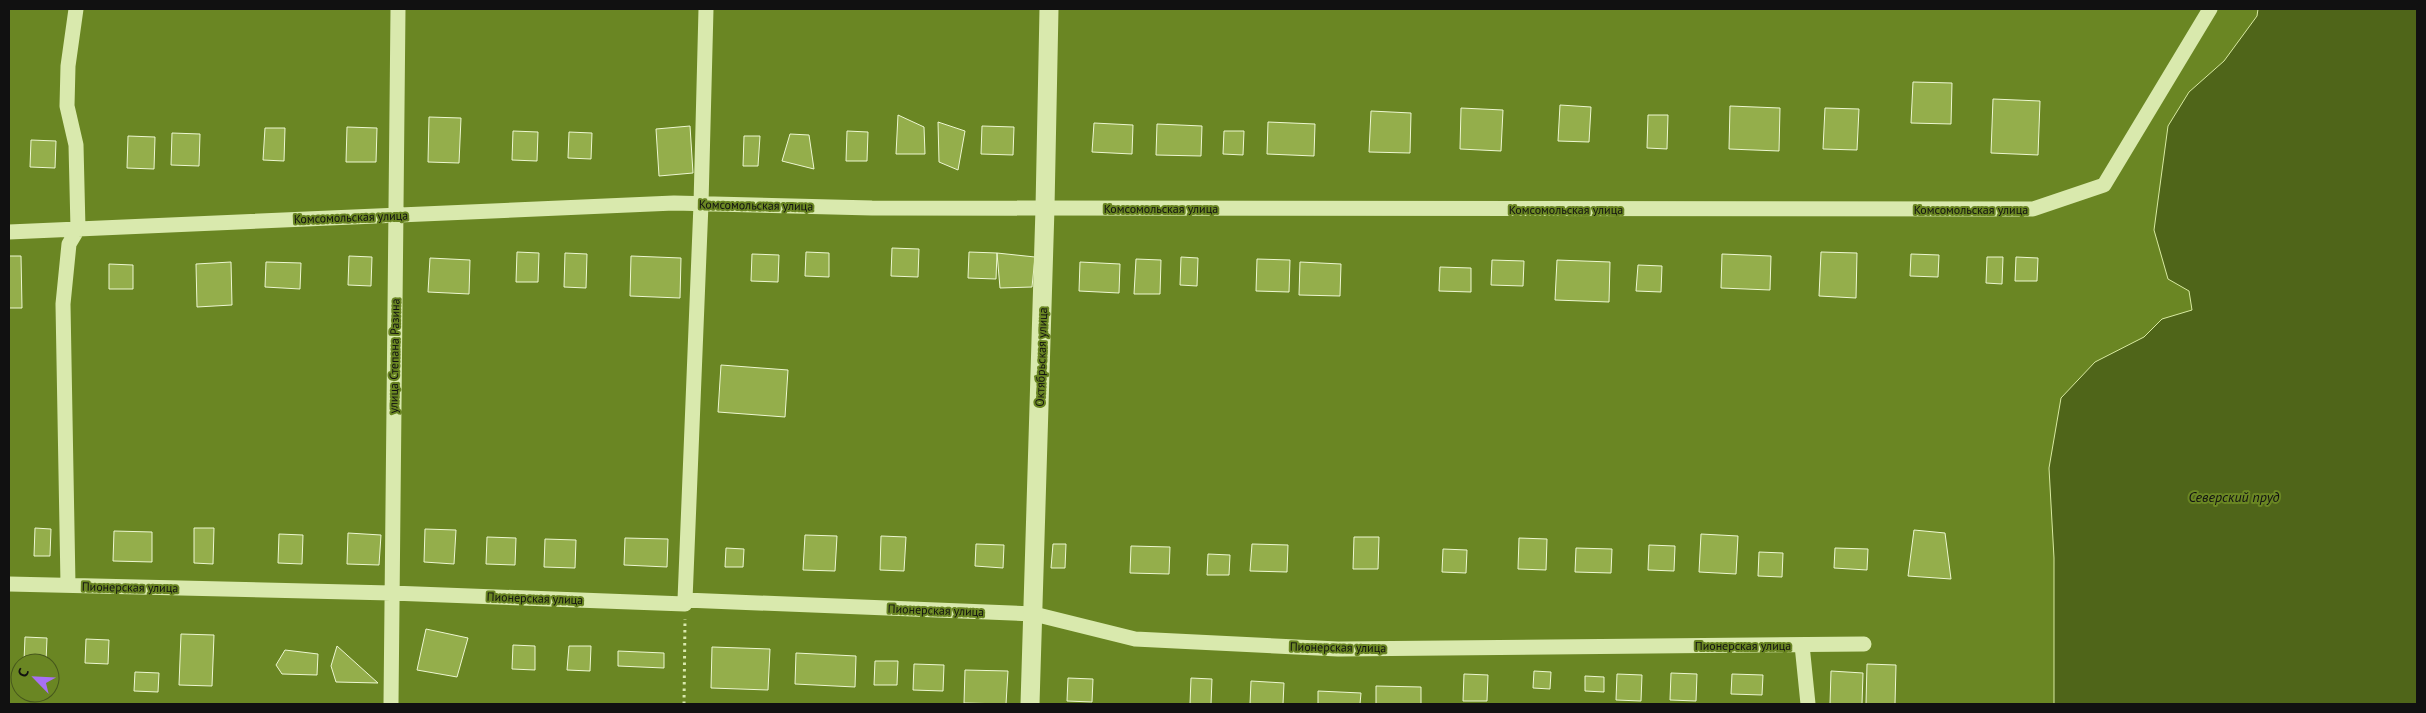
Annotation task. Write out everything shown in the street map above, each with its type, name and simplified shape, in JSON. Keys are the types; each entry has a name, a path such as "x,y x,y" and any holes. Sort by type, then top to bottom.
{"street":[{"path":"68,586 64,304 69,244 78,229 76,145 67,106 68,66 76,9"},
{"name":"улица Степана Разина","path":"390,704 398,9"},
{"path":"685,602 701,204 706,9"},
{"name":"Октябрьская улица","path":"1030,704 1034,614 1049,9"},
{"name":"Комсомольская улица","path":"9,232 701,204 872,208 2033,209 2104,185 2210,9"},
{"name":"Пионерская улица","path":"9,584 391,593 1034,614 1135,639 1329,648 1864,644"},
{"path":"1802,645 1808,704"}],"path":[{"path":"684,704 685,602"}],"water":[{"name":"Северский пруд","path":"2258,9 2417,9 2417,704 2054,704 2054,558 2049,468 2061,398 2095,362 2144,337 2162,319 2192,310 2189,291 2168,279 2154,230 2168,126 2189,92 2224,61 2257,16"}],"building":[{"path":"1913,82 1952,83 1951,124 1911,123"},
{"path":"1993,99 2040,101 2038,155 1991,153"},
{"path":"1560,105 1591,107 1589,142 1558,141"},
{"path":"1730,106 1780,108 1779,151 1729,149"},
{"path":"1461,108 1503,110 1501,151 1460,149"},
{"path":"1825,108 1859,109 1857,150 1823,149"},
{"path":"1371,111 1411,113 1410,153 1369,152"},
{"path":"898,115 924,127 925,154 896,154"},
{"path":"1648,115 1668,115 1667,149 1647,148"},
{"path":"429,117 461,118 459,163 428,162"},
{"path":"938,122 965,131 958,170 939,162"},
{"path":"1268,122 1315,124 1314,156 1267,154"},
{"path":"1094,123 1133,125 1132,154 1092,152"},
{"path":"1157,124 1202,126 1201,156 1156,155"},
{"path":"690,126 693,173 659,176 656,129"},
{"path":"982,126 1014,127 1013,155 981,154"},
{"path":"347,127 377,128 376,162 346,162"},
{"path":"265,128 285,128 284,161 263,160"},
{"path":"513,131 538,132 537,161 512,160"},
{"path":"847,131 868,132 867,161 846,161"},
{"path":"1224,131 1244,131 1243,155 1223,154"},
{"path":"569,132 592,133 591,159 568,158"},
{"path":"172,133 200,134 199,166 171,165"},
{"path":"790,134 809,135 814,169 782,161"},
{"path":"128,136 155,137 154,169 127,168"},
{"path":"744,136 760,136 758,166 743,166"},
{"path":"31,140 56,141 55,168 30,167"},
{"path":"892,248 919,249 918,277 891,276"},
{"path":"517,252 539,253 538,282 516,282"},
{"path":"806,252 829,253 829,277 805,276"},
{"path":"969,252 997,253 996,279 968,278"},
{"path":"1821,252 1857,253 1856,298 1819,296"},
{"path":"565,253 587,254 586,288 564,287"},
{"path":"997,253 1035,257 1032,287 1000,288"},
{"path":"752,254 779,255 778,282 751,281"},
{"path":"1722,254 1771,256 1770,290 1721,288"},
{"path":"1911,254 1939,255 1938,277 1910,276"},
{"path":"9,256 21,256 22,308 9,308"},
{"path":"349,256 372,257 371,286 348,285"},
{"path":"631,256 681,258 680,298 630,296"},
{"path":"1181,257 1198,258 1197,286 1180,285"},
{"path":"1987,257 2003,257 2002,284 1986,283"},
{"path":"2016,257 2038,258 2037,281 2015,281"},
{"path":"430,258 470,260 469,294 428,292"},
{"path":"1136,259 1161,260 1160,294 1134,294"},
{"path":"1257,259 1290,260 1289,292 1256,291"},
{"path":"1492,260 1524,261 1523,286 1491,285"},
{"path":"1557,260 1610,262 1609,302 1555,300"},
{"path":"231,262 232,305 197,307 196,264"},
{"path":"266,262 301,263 300,289 265,287"},
{"path":"1080,262 1120,264 1119,293 1079,291"},
{"path":"1300,262 1341,264 1340,296 1299,295"},
{"path":"109,264 133,265 133,289 109,289"},
{"path":"1638,265 1662,266 1661,292 1636,291"},
{"path":"1440,267 1471,268 1471,292 1439,291"},
{"path":"721,365 788,370 785,417 718,412"},
{"path":"35,528 51,529 50,556 34,556"},
{"path":"194,528 214,528 213,564 194,563"},
{"path":"425,529 456,530 454,564 424,562"},
{"path":"1914,530 1945,533 1951,579 1908,576"},
{"path":"114,531 152,532 152,562 113,561"},
{"path":"348,533 381,535 379,565 347,564"},
{"path":"279,534 303,535 302,564 278,563"},
{"path":"1701,534 1738,536 1736,574 1699,572"},
{"path":"805,535 837,536 835,571 803,570"},
{"path":"881,536 906,537 904,571 880,570"},
{"path":"487,537 516,538 515,565 486,564"},
{"path":"1354,537 1379,537 1378,569 1353,569"},
{"path":"625,538 668,539 667,567 624,565"},
{"path":"1519,538 1547,539 1546,570 1518,569"},
{"path":"545,539 576,540 575,568 544,567"},
{"path":"976,544 1004,545 1003,568 975,566"},
{"path":"1053,544 1066,544 1065,568 1051,568"},
{"path":"1252,544 1288,545 1287,572 1250,571"},
{"path":"1649,545 1675,546 1674,571 1648,570"},
{"path":"1131,546 1170,547 1169,574 1130,573"},
{"path":"726,548 744,549 743,567 725,567"},
{"path":"1576,548 1612,549 1611,573 1575,572"},
{"path":"1835,548 1868,549 1867,570 1834,568"},
{"path":"1443,549 1467,550 1466,573 1442,572"},
{"path":"1759,552 1783,553 1782,577 1758,576"},
{"path":"1208,554 1230,555 1229,575 1207,575"},
{"path":"426,629 468,638 457,677 417,670"},
{"path":"181,634 214,635 212,686 179,685"},
{"path":"25,637 47,638 46,653 24,653"},
{"path":"86,639 109,640 108,664 85,663"},
{"path":"513,645 535,646 535,670 512,669"},
{"path":"337,646 378,683 336,682 331,666"},
{"path":"569,646 591,646 590,671 567,670"},
{"path":"712,647 770,649 768,690 711,688"},
{"path":"285,650 318,654 317,675 282,674 276,665"},
{"path":"618,651 664,653 664,668 618,666"},
{"path":"796,653 856,656 855,687 795,684"},
{"path":"875,661 898,661 897,685 874,685"},
{"path":"914,664 944,665 943,691 913,690"},
{"path":"1867,664 1896,665 1895,704 1866,704"},
{"path":"965,670 1008,671 1006,704 964,703"},
{"path":"1534,671 1551,672 1550,689 1533,688"},
{"path":"1831,671 1863,673 1862,704 1830,704"},
{"path":"135,672 159,673 158,692 134,691"},
{"path":"1671,673 1697,674 1696,701 1670,700"},
{"path":"1464,674 1488,675 1487,701 1463,701"},
{"path":"1617,674 1642,675 1641,701 1616,700"},
{"path":"1732,674 1763,675 1762,695 1731,694"},
{"path":"1585,676 1604,677 1604,692 1585,691"},
{"path":"1068,678 1093,679 1092,702 1067,701"},
{"path":"1191,678 1212,679 1211,704 1190,704"},
{"path":"1251,681 1284,683 1283,704 1250,704"},
{"path":"1376,686 1421,687 1421,704 1376,704"},
{"path":"1318,691 1361,693 1360,704 1318,704"}]}
